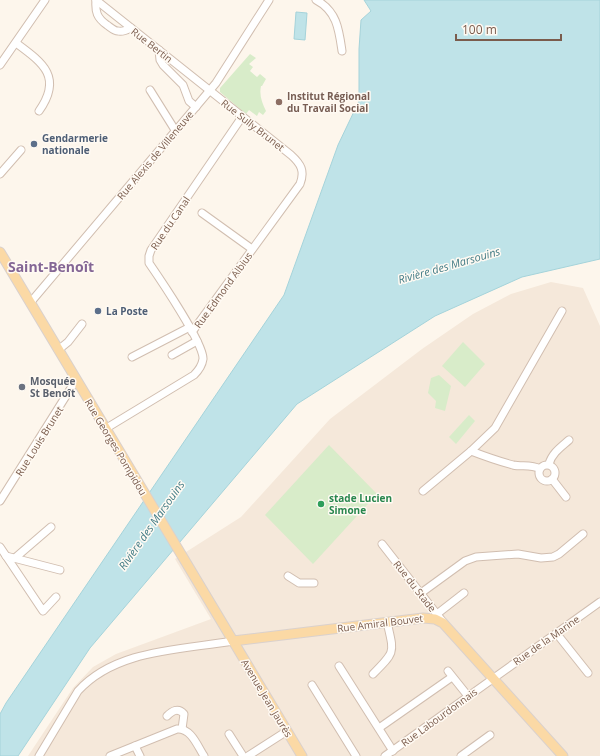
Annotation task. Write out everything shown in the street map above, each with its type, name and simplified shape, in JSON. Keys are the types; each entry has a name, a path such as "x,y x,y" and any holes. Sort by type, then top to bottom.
{"main road":[{"name":"Rue Georges Pompidou","path":"0,252 233,641"},
{"name":"Rue Amiral Bouvet","path":"233,641 429,618 443,622"},
{"path":"443,622 561,755"},
{"name":"Avenue Jean Jaurès","path":"233,641 302,756"}],"street":[{"path":"0,66 45,0"},
{"path":"96,0 95,8 97,16 112,29 118,31 131,28"},
{"name":"Rue Bertin","path":"96,0 209,90"},
{"name":"Rue Alexis de Villeneuve","path":"30,303 216,82 269,0"},
{"path":"316,0 329,8 339,32 342,51"},
{"path":"16,43 39,60 49,78 50,84 48,94 44,105 39,111"},
{"path":"159,50 159,55 163,65 183,85 189,101 196,107"},
{"path":"150,90 175,130"},
{"name":"Rue Sully Brunet","path":"209,90 297,160"},
{"name":"Rue du Canal","path":"191,330 149,263 150,253 242,117"},
{"path":"0,174 21,150"},
{"name":"Rue Edmond Albius","path":"105,429 194,375 198,370 203,360 201,349 191,330 300,184 303,173 302,167 297,160"},
{"path":"202,214 252,249"},
{"path":"422,491 471,451 495,428 562,311"},
{"path":"58,350 68,342 82,324"},
{"path":"132,357 191,330"},
{"path":"172,355 197,341"},
{"name":"Rue Louis Brunet","path":"0,501 76,380"},
{"path":"549,464 550,459 556,450 570,440"},
{"path":"471,451 517,466 532,466 540,469"},
{"path":"549,464 554,468 555,472 552,479 547,481 541,478 540,469 542,466 549,464"},
{"path":"552,479 566,497"},
{"path":"15,558 51,527"},
{"path":"421,593 465,560 470,558 518,554 541,558 552,557 559,554 583,534"},
{"path":"0,547 43,611 56,597"},
{"name":"Rue du Stade","path":"385,547 443,622"},
{"path":"6,556 60,570"},
{"path":"288,576 300,583 314,583"},
{"path":"437,614 464,593"},
{"name":"Rue de la Marine","path":"492,678 557,634 600,602"},
{"path":"373,674 392,653 393,647 387,622"},
{"path":"557,634 588,673"},
{"path":"39,756 78,691 84,684 99,673 118,663 146,654 233,641"},
{"path":"339,666 393,750"},
{"path":"379,728 450,674 468,696"},
{"name":"Rue Labourdonnais","path":"385,756 492,678"},
{"path":"312,685 356,756"},
{"path":"166,716 172,711 182,711 184,714 182,728"},
{"path":"110,756 119,751 182,728 191,734 204,756"},
{"path":"248,756 287,731"},
{"path":"229,734 242,756"},
{"path":"462,756 490,736"},
{"path":"135,746 140,756"}],"shaded area":[{"path":"551,282 583,288 600,326 600,756 28,756 73,688 93,667 116,654 211,619 175,559 241,517 330,419 422,349 473,314 511,294"}],"green space":[{"path":"250,54 256,58 249,64 253,67 250,71 257,77 260,74 266,79 261,86 260,93 266,111 263,115 259,112 257,116 249,110 246,114 220,92 220,88"},
{"path":"463,342 485,364 465,387 442,366"},
{"path":"439,375 451,386 445,411 435,408 436,401 428,393 431,378"},
{"path":"469,415 475,421 456,444 449,437"},
{"name":"stade Lucien Simone","path":"329,445 377,494 313,564 265,515"}],"water":[{"name":"Rivière des Marsouins","path":"364,0 600,0 600,259 522,277 435,316 297,404 90,648 18,756 0,756 0,714 6,703 284,295 338,145 359,101 359,49 361,20 371,11"},
{"path":"296,12 307,13 305,40 294,39"}],"place":[{"name":"Institut Régional du Travail Social","path":"279,102"},
{"name":"Gendarmerie nationale","path":"34,144"},
{"name":"La Poste","path":"98,311"},
{"name":"Mosquée St Benoît","path":"22,387"},
{"name":"stade Lucien Simone","path":"321,504"}],"district":[{"name":"Saint-Benoît","path":"51,266"}]}
